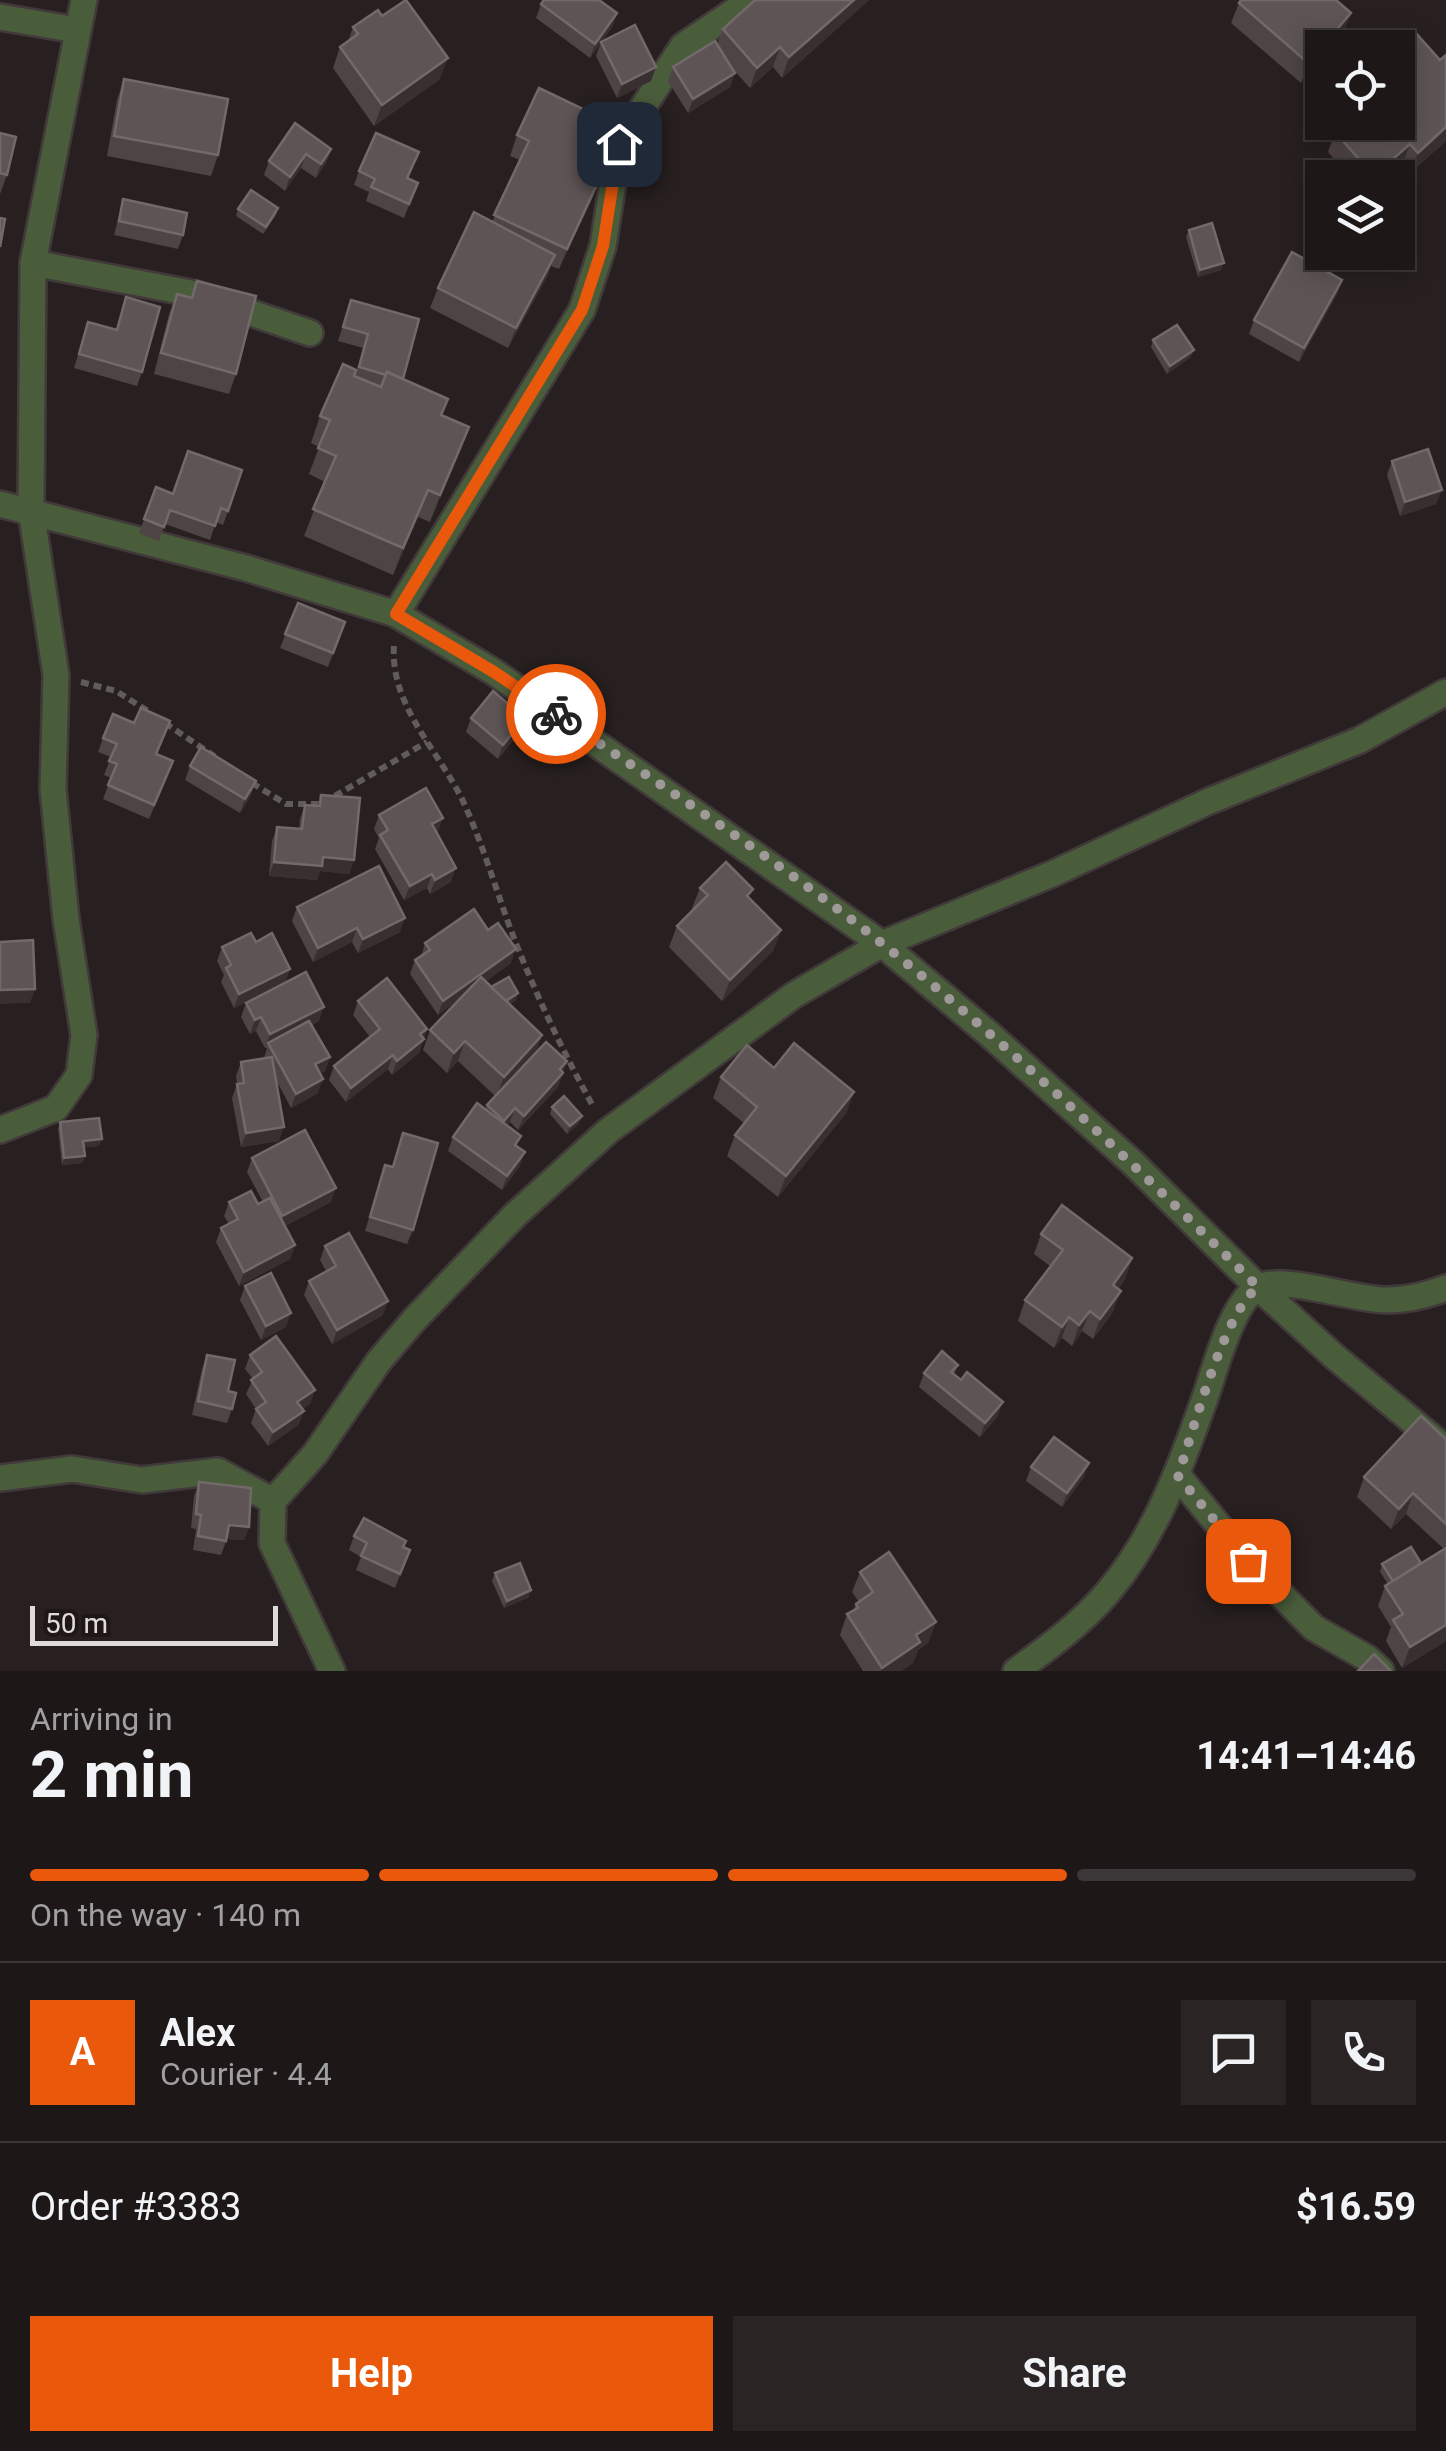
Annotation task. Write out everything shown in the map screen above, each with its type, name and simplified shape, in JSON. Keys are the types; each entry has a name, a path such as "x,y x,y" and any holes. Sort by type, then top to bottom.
{"street":[{"path":"0,1130 56,1108 79,1075 84,1034 66,919 53,789 56,675 31,510 33,263 84,0"},
{"path":"396,614 582,310 603,246 619,144 683,46 750,0"},
{"path":"0,17 77,30"},
{"path":"33,263 196,294 310,332"},
{"path":"0,504 246,568 396,614 494,672 882,944 1134,1164 1335,1357 1446,1450"},
{"path":"332,1671 272,1543 273,1500 314,1454 414,1320 515,1214 608,1131 794,995 882,944 1052,874 1207,802 1360,740 1446,692"},
{"path":"1016,1671 1064,1636 1108,1593 1127,1566 1178,1476 1227,1334 1244,1302 1258,1287 1288,1284 1386,1300 1446,1288"},
{"path":"0,1478 72,1470 142,1480 218,1471 273,1500"},
{"path":"1178,1476 1248,1561 1314,1628 1368,1667"}],"path":[{"path":"396,614 393,664 404,703 461,798 563,1053 608,1131"},
{"path":"56,675 116,691 226,764"},
{"path":"242,776 286,804 320,804 427,742"}],"building":[{"path":"406,0 448,58 382,105 340,47 358,34 353,27 378,10 382,16"},
{"path":"544,0 599,0 617,13 595,44 541,4"},
{"path":"755,0 854,0 789,57 780,47 757,68 723,29"},
{"path":"1336,0 1351,13 1336,30 1305,30 1305,60 1239,3"},
{"path":"635,25 656,67 622,84 601,42"},
{"path":"1415,32 1440,60 1446,55 1446,127 1418,153 1410,144 1392,160 1360,160 1342,140 1415,140"},
{"path":"715,41 735,73 693,99 673,67"},
{"path":"124,79 228,99 218,155 114,136"},
{"path":"539,88 623,128 567,249 494,215 529,141 517,135"},
{"path":"295,123 331,149 321,164 306,154 290,177 269,161"},
{"path":"0,133 16,137 7,175 0,173"},
{"path":"376,133 419,152 407,178 418,183 409,204 371,187 375,179 359,171"},
{"path":"251,190 278,208 266,227 238,209"},
{"path":"123,199 187,213 183,235 119,221"},
{"path":"474,212 555,255 516,328 438,288"},
{"path":"0,218 5,219 0,247"},
{"path":"1212,223 1224,263 1200,270 1189,230"},
{"path":"1292,252 1305,259 1305,270 1324,270 1342,280 1304,348 1254,320"},
{"path":"197,281 256,296 236,374 161,353 177,294 192,298"},
{"path":"126,297 160,307 142,372 79,354 88,322 117,330"},
{"path":"351,300 419,319 403,379 359,367 368,334 343,327"},
{"path":"1177,325 1194,350 1170,366 1153,340"},
{"path":"343,364 356,370 354,376 381,387 387,372 448,399 441,415 469,427 440,495 428,490 403,548 313,509 336,456 318,448 330,420 320,416"},
{"path":"1428,449 1442,490 1405,502 1392,461"},
{"path":"188,451 242,470 228,511 221,508 215,526 170,510 164,527 144,519 156,487 173,494"},
{"path":"298,603 345,622 333,653 285,634"},
{"path":"493,691 525,718 503,745 471,718"},
{"path":"141,708 170,721 156,754 173,761 154,805 108,785 117,764 109,761 117,744 103,738 113,714 134,723"},
{"path":"201,747 256,781 245,799 190,766"},
{"path":"426,788 443,818 432,824 456,868 435,880 432,874 410,886 380,835 388,830 379,815"},
{"path":"321,795 360,798 354,860 323,857 322,866 274,862 277,827 302,829 305,805 320,806"},
{"path":"726,862 753,889 747,896 781,930 730,980 677,926 708,895 700,888"},
{"path":"379,866 405,918 363,939 357,928 318,948 297,907"},
{"path":"474,909 488,930 498,923 516,949 443,1001 415,960 430,950 425,943"},
{"path":"251,933 256,942 272,933 290,969 239,994 226,968 231,965 222,947"},
{"path":"33,940 35,989 0,990 0,942"},
{"path":"306,972 324,1007 270,1034 261,1017 255,1020 246,1003"},
{"path":"481,977 542,1035 504,1077 465,1041 454,1053 430,1030"},
{"path":"509,977 518,993 506,1001 491,987"},
{"path":"387,978 427,1029 420,1034 424,1039 397,1061 393,1055 351,1088 334,1066 380,1029 358,1001"},
{"path":"309,1021 330,1057 315,1064 323,1079 296,1094 268,1043"},
{"path":"546,1042 567,1061 560,1069 563,1073 524,1116 515,1108 504,1121 487,1105"},
{"path":"794,1043 854,1092 786,1176 735,1135 757,1107 721,1077 747,1045 774,1068"},
{"path":"272,1057 284,1127 246,1133 237,1084 244,1083 241,1062"},
{"path":"564,1096 582,1116 570,1126 552,1107"},
{"path":"477,1103 521,1136 515,1145 525,1152 507,1176 453,1137"},
{"path":"99,1118 102,1139 83,1141 85,1156 64,1158 60,1122"},
{"path":"305,1130 336,1188 282,1216 252,1158"},
{"path":"403,1133 438,1143 413,1230 370,1217 385,1165 393,1167"},
{"path":"251,1191 258,1204 270,1198 295,1245 244,1272 221,1228 238,1219 229,1202"},
{"path":"1062,1205 1132,1258 1113,1285 1121,1291 1100,1319 1090,1311 1079,1325 1069,1317 1062,1327 1025,1300 1063,1250 1041,1234"},
{"path":"349,1233 388,1301 337,1330 309,1281 336,1266 325,1246"},
{"path":"271,1273 291,1313 266,1326 245,1286"},
{"path":"276,1336 315,1390 297,1402 304,1411 273,1432 256,1409 266,1402 251,1380 262,1372 250,1355"},
{"path":"942,1351 958,1365 951,1372 961,1380 967,1372 1003,1402 985,1423 924,1373"},
{"path":"207,1355 235,1360 228,1391 236,1393 232,1409 198,1401"},
{"path":"1421,1416 1446,1439 1446,1524 1413,1493 1399,1509 1364,1477"},
{"path":"1054,1437 1089,1463 1067,1493 1031,1467"},
{"path":"199,1482 251,1488 249,1527 229,1525 226,1541 198,1536"},
{"path":"364,1518 406,1541 403,1547 410,1550 400,1574 361,1556 367,1543 354,1536"},
{"path":"1411,1547 1421,1563 1393,1581 1382,1564"},
{"path":"1446,1548 1446,1625 1410,1647 1393,1620 1403,1614 1385,1586"},
{"path":"889,1552 936,1622 916,1635 920,1642 882,1668 847,1614 873,1592 860,1572"},
{"path":"520,1563 531,1590 507,1601 495,1573"},
{"path":"1374,1654 1391,1671 1358,1671"}],"way so far":[{"path":"556,714 882,944 1134,1164 1258,1287 1244,1302 1227,1334 1178,1476 1248,1561"}],"route":[{"path":"556,714 396,614 582,310 603,246 619,144"}]}
